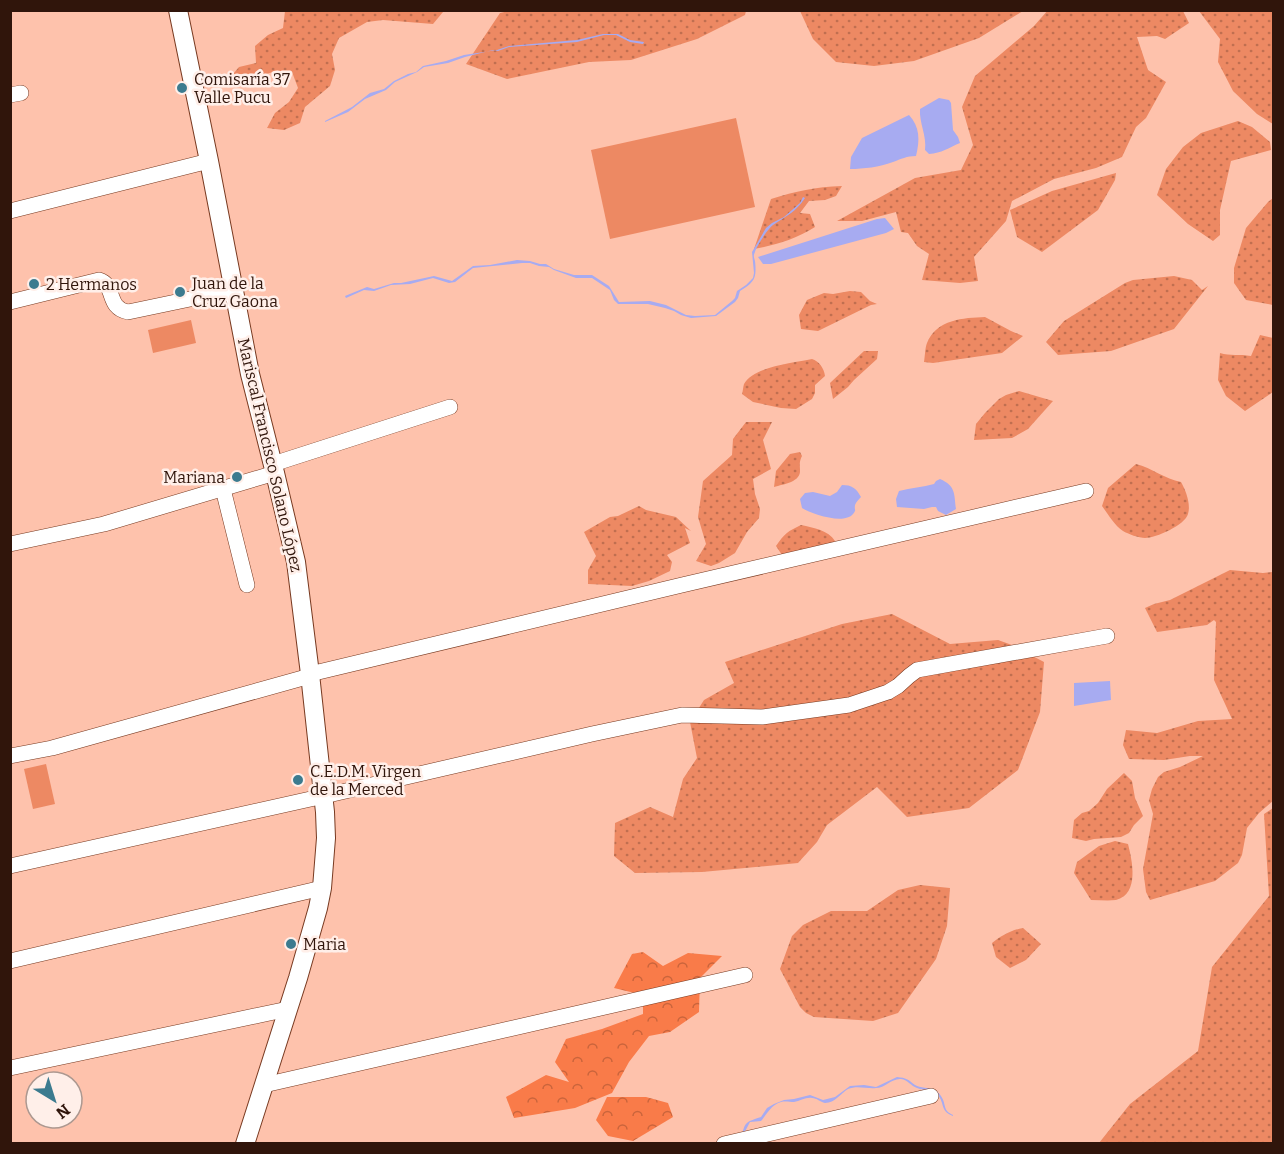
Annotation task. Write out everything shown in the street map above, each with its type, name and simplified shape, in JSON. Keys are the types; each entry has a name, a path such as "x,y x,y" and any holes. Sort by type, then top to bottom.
{"main road":[{"name":"Mariscal Francisco Solano López","path":"178,10 250,374 291,536 324,796 326,838 322,888 314,926 245,1143"}],"street":[{"path":"10,211 209,162"},
{"path":"10,302 99,280 107,285 117,307 121,311 128,312 233,290"},
{"path":"10,544 104,524 223,489 450,407"},
{"path":"223,489 247,585"},
{"path":"10,756 52,748 310,675 1086,491"},
{"path":"10,866 682,715 762,717 849,705 888,692 917,670 1107,636"},
{"path":"10,961 322,888"},
{"path":"264,1084 745,975"},
{"path":"10,1068 288,1009"},
{"path":"724,1143 931,1096"}],"shaded area":[{"path":"443,10 443,12 433,24 383,20 367,22 339,38 332,54 335,70 330,86 305,107 300,123 284,130 267,128 275,113 289,102 298,88 292,72 276,71 245,81 228,80 239,67 256,63 255,46 268,35 283,28 285,11"},
{"path":"514,10 746,11 745,15 697,39 631,60 589,62 507,79 466,64 500,13"},
{"path":"1048,10 1183,11 1189,23 1165,39 1157,36 1137,37 1148,70 1166,82 1146,118 1136,127 1122,157 1096,168 1054,179 1012,201 1006,221 974,257 978,281 960,283 922,280 929,254 917,246 908,233 901,232 896,212 862,221 837,221 915,178 961,170 973,145 962,107 975,76 1034,26"},
{"path":"800,11 1023,11 979,38 914,61 874,66 836,62 813,39"},
{"path":"1199,11 1273,11 1273,124 1257,114 1233,91 1218,62 1220,39"},
{"path":"736,118 755,207 610,239 591,150"},
{"path":"1238,121 1252,127 1270,142 1271,150 1231,161 1220,210 1220,235 1213,241 1188,224 1157,195 1166,169 1183,147 1201,133"},
{"path":"1116,173 1115,180 1098,210 1042,252 1017,237 1010,210 1052,191"},
{"path":"842,186 836,196 825,200 809,201 800,213 810,214 815,227 786,241 754,249 771,199 806,190"},
{"path":"1273,198 1273,305 1246,300 1234,283 1234,268 1246,228"},
{"path":"1174,276 1192,280 1202,290 1208,286 1174,329 1111,351 1058,355 1046,342 1064,321 1125,283 1133,280"},
{"path":"861,292 877,304 818,331 801,329 799,315 807,300 824,293"},
{"path":"985,317 1023,336 1002,353 933,363 924,362 927,343 937,329 960,319"},
{"path":"191,320 196,343 153,353 148,330"},
{"path":"1260,335 1273,338 1273,392 1245,411 1226,396 1218,380 1220,353 1251,356"},
{"path":"864,351 878,351 877,359 833,399 830,383"},
{"path":"812,359 821,365 825,376 815,385 812,399 796,409 753,402 742,394 744,384 756,373 775,366"},
{"path":"1019,391 1053,401 1028,429 1012,438 974,440 976,424 985,413 999,399"},
{"path":"746,422 772,422 763,440 771,469 753,479 760,509 759,518 747,532 735,553 711,566 696,561 706,544 698,517 703,481 732,455 733,439"},
{"path":"800,452 802,456 798,477 791,482 774,487 776,471 790,454"},
{"path":"1136,464 1181,482 1189,510 1186,518 1170,530 1145,538 1123,531 1102,506 1108,488"},
{"path":"639,506 646,510 676,517 691,531 685,528 690,543 667,555 672,562 670,571 649,581 632,586 588,584 588,570 596,556 584,532 610,517 618,516"},
{"path":"801,525 825,532 835,541 826,548 784,558 776,546 781,538"},
{"path":"1230,570 1273,572 1273,801 1247,828 1242,855 1238,863 1215,881 1150,900 1146,892 1143,869 1153,814 1149,800 1152,789 1158,777 1164,772 1203,756 1164,760 1129,759 1123,745 1126,730 1157,733 1198,721 1232,719 1214,680 1216,622 1214,620 1207,625 1157,632 1145,608 1170,600"},
{"path":"892,614 950,644 998,640 1044,662 1040,712 1018,770 969,808 907,817 877,787 827,825 817,842 798,863 702,872 635,873 614,856 615,823 650,807 673,817 683,779 697,758 690,722 704,700 734,683 725,662 842,624"},
{"path":"46,764 55,804 33,809 24,769"},
{"path":"1124,773 1132,781 1135,798 1143,816 1129,833 1121,837 1086,841 1072,838 1074,820 1098,803 1107,789"},
{"path":"1273,808 1273,1143 1099,1143 1130,1104 1198,1051 1212,967 1269,896 1264,814"},
{"path":"1115,841 1128,844 1132,876 1129,891 1124,897 1116,900 1091,900 1074,873 1077,862 1099,846"},
{"path":"920,885 950,888 947,926 936,959 898,1013 873,1021 814,1017 806,1013 800,1007 780,969 792,936 803,925 831,911 867,911 898,890"},
{"path":"1023,928 1041,944 1026,960 1010,968 996,957 992,943 1014,930"}],"green space":[{"path":"643,952 663,966 688,953 722,956 700,978 699,1012 670,1032 649,1036 629,1062 612,1093 575,1108 514,1118 506,1097 546,1075 569,1082 555,1062 566,1039 643,1014 643,995 614,988 632,954"},
{"path":"607,1097 646,1097 668,1103 673,1117 633,1141 608,1136 596,1120"}],"water":[{"path":"603,34 618,34 630,40 644,42 643,44 630,42 616,35 604,35 577,42 495,50 509,46 577,40"},
{"path":"487,52 424,67 417,72 395,82 386,90 365,99 348,112 325,122 352,107 370,93 384,89 394,81 416,72 423,66 464,55"},
{"path":"939,98 949,100 951,103 953,130 960,143 929,154 925,150 920,109"},
{"path":"909,115 918,134 916,156 888,164 850,169 851,157 862,138"},
{"path":"803,197 805,198 798,207 771,227 758,246 754,255 754,279 740,291 735,302 716,316 691,318 648,304 618,304 610,290 592,278 576,278 549,267 530,263 473,268 455,282 449,283 433,278 410,284 391,285 374,291 364,290 346,298 345,296 367,287 374,289 394,283 434,276 452,281 473,266 517,260 546,264 574,275 592,275 609,286 619,302 650,301 666,305 686,315 715,315 735,298 737,291 753,278 752,252 766,228 784,217 800,203"},
{"path":"885,218 894,229 886,233 771,264 763,264 758,257 877,219"},
{"path":"940,479 952,488 956,509 946,515 938,511 936,507 924,509 897,507 896,499 899,491 934,484"},
{"path":"842,485 853,488 861,497 855,504 855,511 849,517 836,519 802,508 800,499 805,493 813,492 830,496"},
{"path":"1110,681 1111,700 1074,706 1074,683"},
{"path":"897,1077 907,1079 917,1086 934,1089 943,1099 947,1111 953,1116 944,1110 936,1093 917,1088 898,1079 879,1088 848,1089 829,1103 810,1098 778,1103 761,1121 750,1122 740,1141 746,1124 751,1121 761,1117 767,1108 774,1104 784,1100 810,1095 823,1100 835,1097 850,1086 876,1087"}],"place":[{"name":"Comisaría 37 Valle Pucu","path":"182,88"},
{"name":"2 Hermanos","path":"34,284"},
{"name":"Juan de la Cruz Gaona","path":"180,292"},
{"name":"Mariana","path":"237,477"},
{"name":"C.E.D.M. Virgen de la Merced","path":"298,780"},
{"name":"Maria","path":"291,944"}]}
